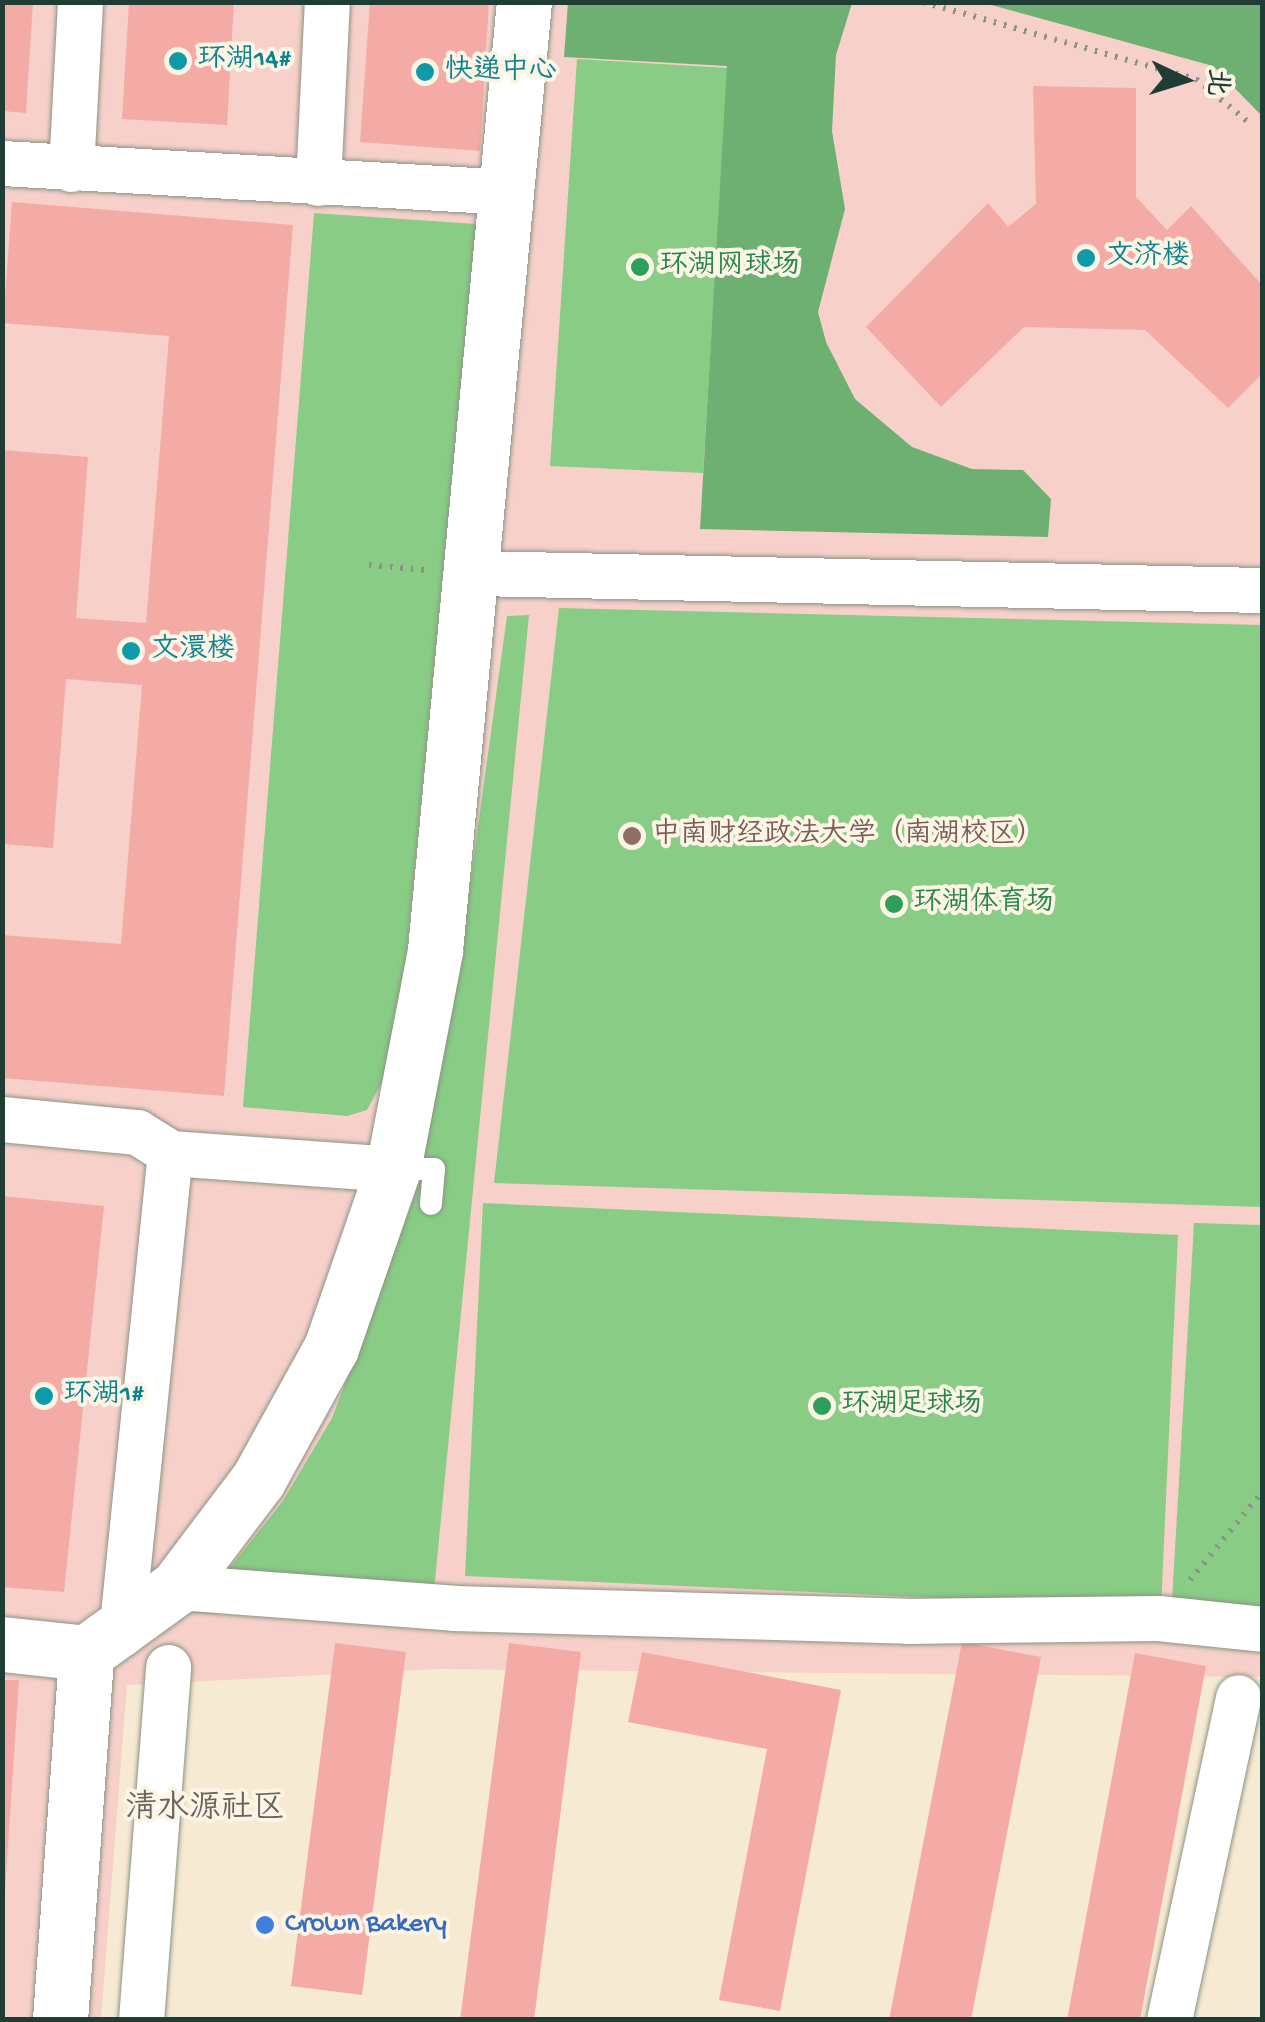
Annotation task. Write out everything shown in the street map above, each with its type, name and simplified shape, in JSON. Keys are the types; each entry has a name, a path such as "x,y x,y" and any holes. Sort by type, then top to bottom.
{"street":[{"path":"71,169 80,2"},
{"path":"318,183 327,2"},
{"path":"2,1644 103,1643 177,1587 297,1414 364,1270 412,1186 476,574 529,9"},
{"path":"2,163 509,192"},
{"path":"476,574 1262,590"},
{"path":"2,1119 137,1132 170,1153 412,1186"},
{"path":"60,2020 103,1643 170,1153"},
{"path":"177,1587 532,1610 1158,1618 1262,1629"},
{"path":"141,2020 168,1668"},
{"path":"1169,2020 1238,1697"}],"path":[{"path":"922,2 1196,79 1252,125"},
{"path":"1158,1618 1262,1492"}],"shaded area":[{"name":"中南财经政法大学（南湖校区）","path":"3,3 1262,3 1262,1677 439,1669 127,1685 101,2019 3,2020"}],"green space":[{"path":"568,3 852,3 836,55 832,131 845,209 818,312 826,342 855,399 912,447 972,469 1023,470 1051,499 1048,537 700,529 727,66 564,57"},
{"path":"984,3 1262,3 1262,116 1213,66"},
{"name":"环湖网球场","path":"577,59 728,68 703,473 550,466"},
{"path":"314,213 476,224 397,1055 367,1110 347,1116 243,1107"},
{"name":"环湖体育场","path":"559,608 1262,625 1262,1207 494,1183"},
{"path":"529,615 431,1621 194,1613 283,1501 332,1418 385,1279 461,950 507,616"},
{"name":"环湖足球场","path":"483,1203 1178,1235 1161,1608 465,1576"},
{"path":"1194,1223 1262,1225 1262,1613 1172,1601"}],"building":[{"path":"2,2 33,2 26,113 2,111"},
{"name":"环湖14#","path":"129,2 234,2 227,125 122,119"},
{"name":"快递中心","path":"370,2 489,2 480,151 360,142"},
{"name":"文济楼","path":"1033,86 1136,88 1136,197 1167,230 1191,206 1262,285 1262,374 1228,408 1145,330 1024,327 941,407 866,327 988,203 1008,227 1036,204"},
{"name":"文澴楼","path":"12,202 293,225 224,1096 2,1078 2,935 121,944 142,685 66,679 53,848 2,844 2,450 88,457 76,618 146,623 169,336 3,323"},
{"name":"环湖1#","path":"2,1196 104,1206 64,1592 2,1587"},
{"path":"962,1642 1041,1657 971,2020 889,2020"},
{"path":"335,1643 406,1652 362,1995 291,1986"},
{"path":"509,1643 581,1652 534,2020 460,2020"},
{"path":"642,1652 841,1690 780,2011 719,2000 767,1749 628,1722"},
{"path":"1135,1653 1206,1666 1140,2020 1067,2020"},
{"path":"2,1680 19,1680 5,1892 2,1892"}],"place":[{"name":"环湖14#","path":"178,61"},
{"name":"快递中心","path":"425,72"},
{"name":"文济楼","path":"1086,258"},
{"name":"环湖网球场","path":"640,267"},
{"name":"文澴楼","path":"131,651"},
{"name":"中南财经政法大学（南湖校区）","path":"632,836"},
{"name":"环湖体育场","path":"894,904"},
{"name":"环湖1#","path":"44,1396"},
{"name":"环湖足球场","path":"822,1406"},
{"name":"Crown Bakery","path":"265,1925"}],"district":[{"name":"清水源社区","path":"205,1810"}]}
